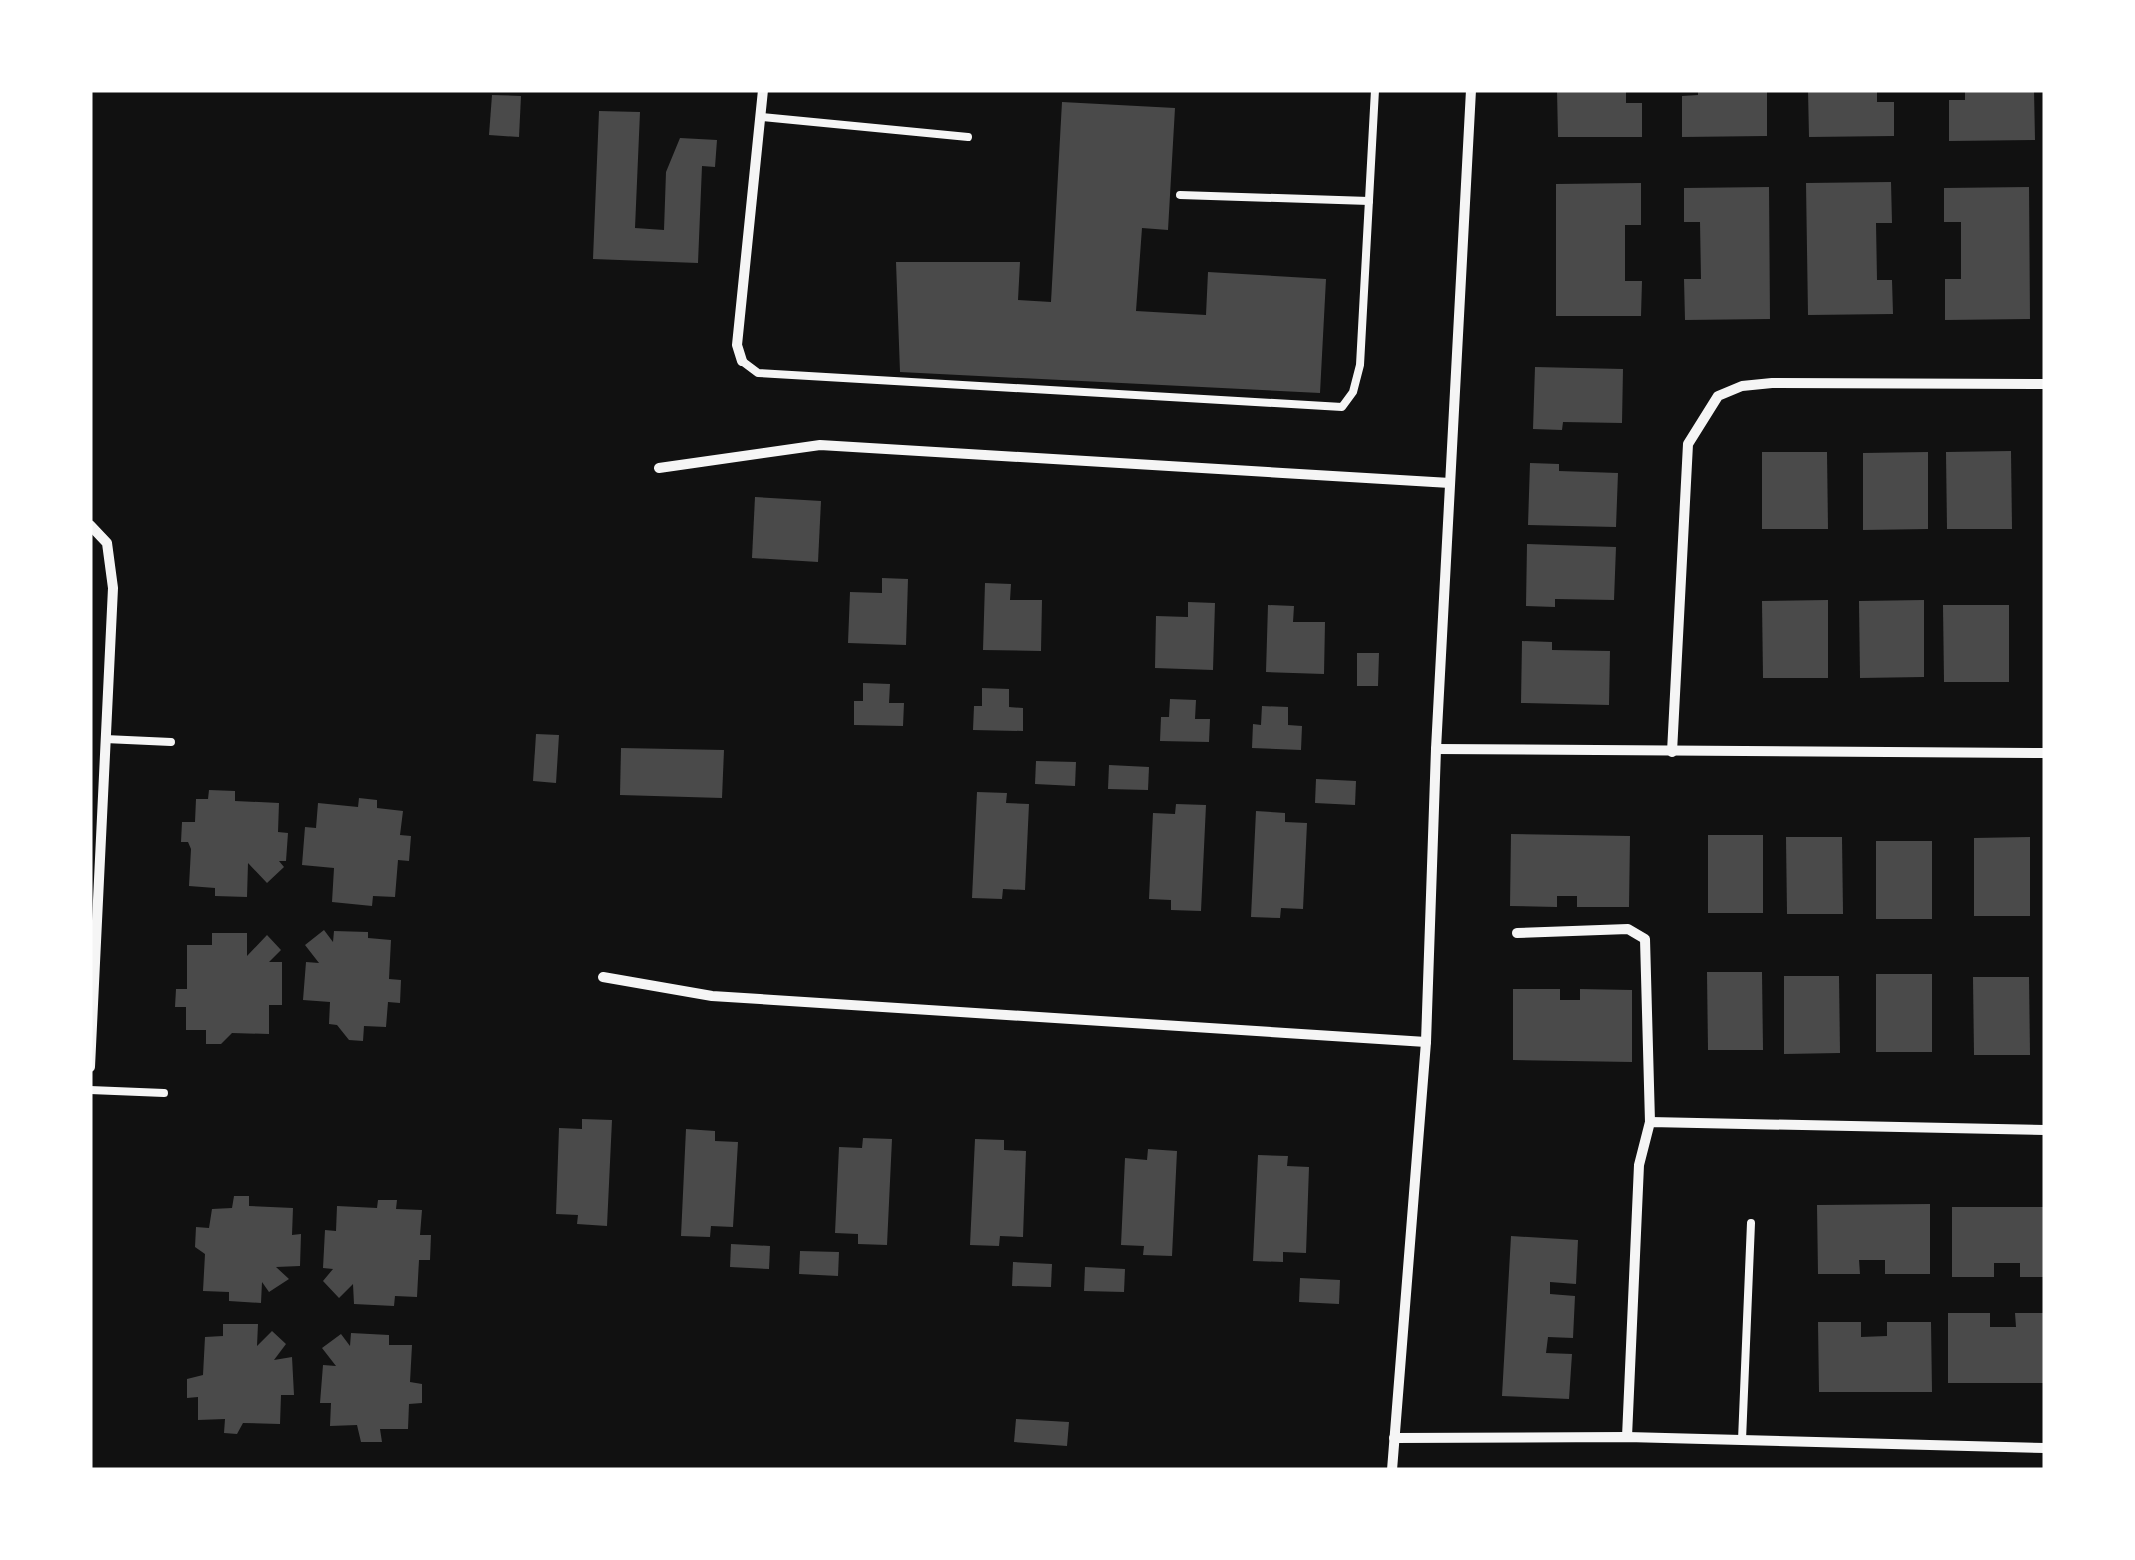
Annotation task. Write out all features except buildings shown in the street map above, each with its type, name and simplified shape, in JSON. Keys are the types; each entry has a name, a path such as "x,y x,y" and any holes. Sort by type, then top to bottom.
{"street":[{"path":"742,361 737,344 763,90"},
{"path":"1392,1470 1426,1042 1436,749 1471,90"},
{"path":"1672,752 1688,444 1718,396 1742,386 1772,383 2045,384"},
{"path":"658,468 820,445 1450,483"},
{"path":"90,525 106,543 112,588 94,902 90,1067"},
{"path":"1436,749 2045,753"},
{"path":"1517,933 1628,929 1645,939 1650,1122 1639,1165 1627,1437"},
{"path":"603,977 712,996 1426,1042"},
{"path":"1650,1122 2045,1130"},
{"path":"1394,1438 1627,1437 2045,1448"}],"lane":[{"path":"742,361 758,374 1342,407 1353,392 1360,365 1375,90"},
{"path":"761,118 968,137"},
{"path":"1180,195 1369,201"},
{"path":"105,739 172,742"},
{"path":"90,1090 164,1093"},
{"path":"1742,1440 1751,1223"}]}
